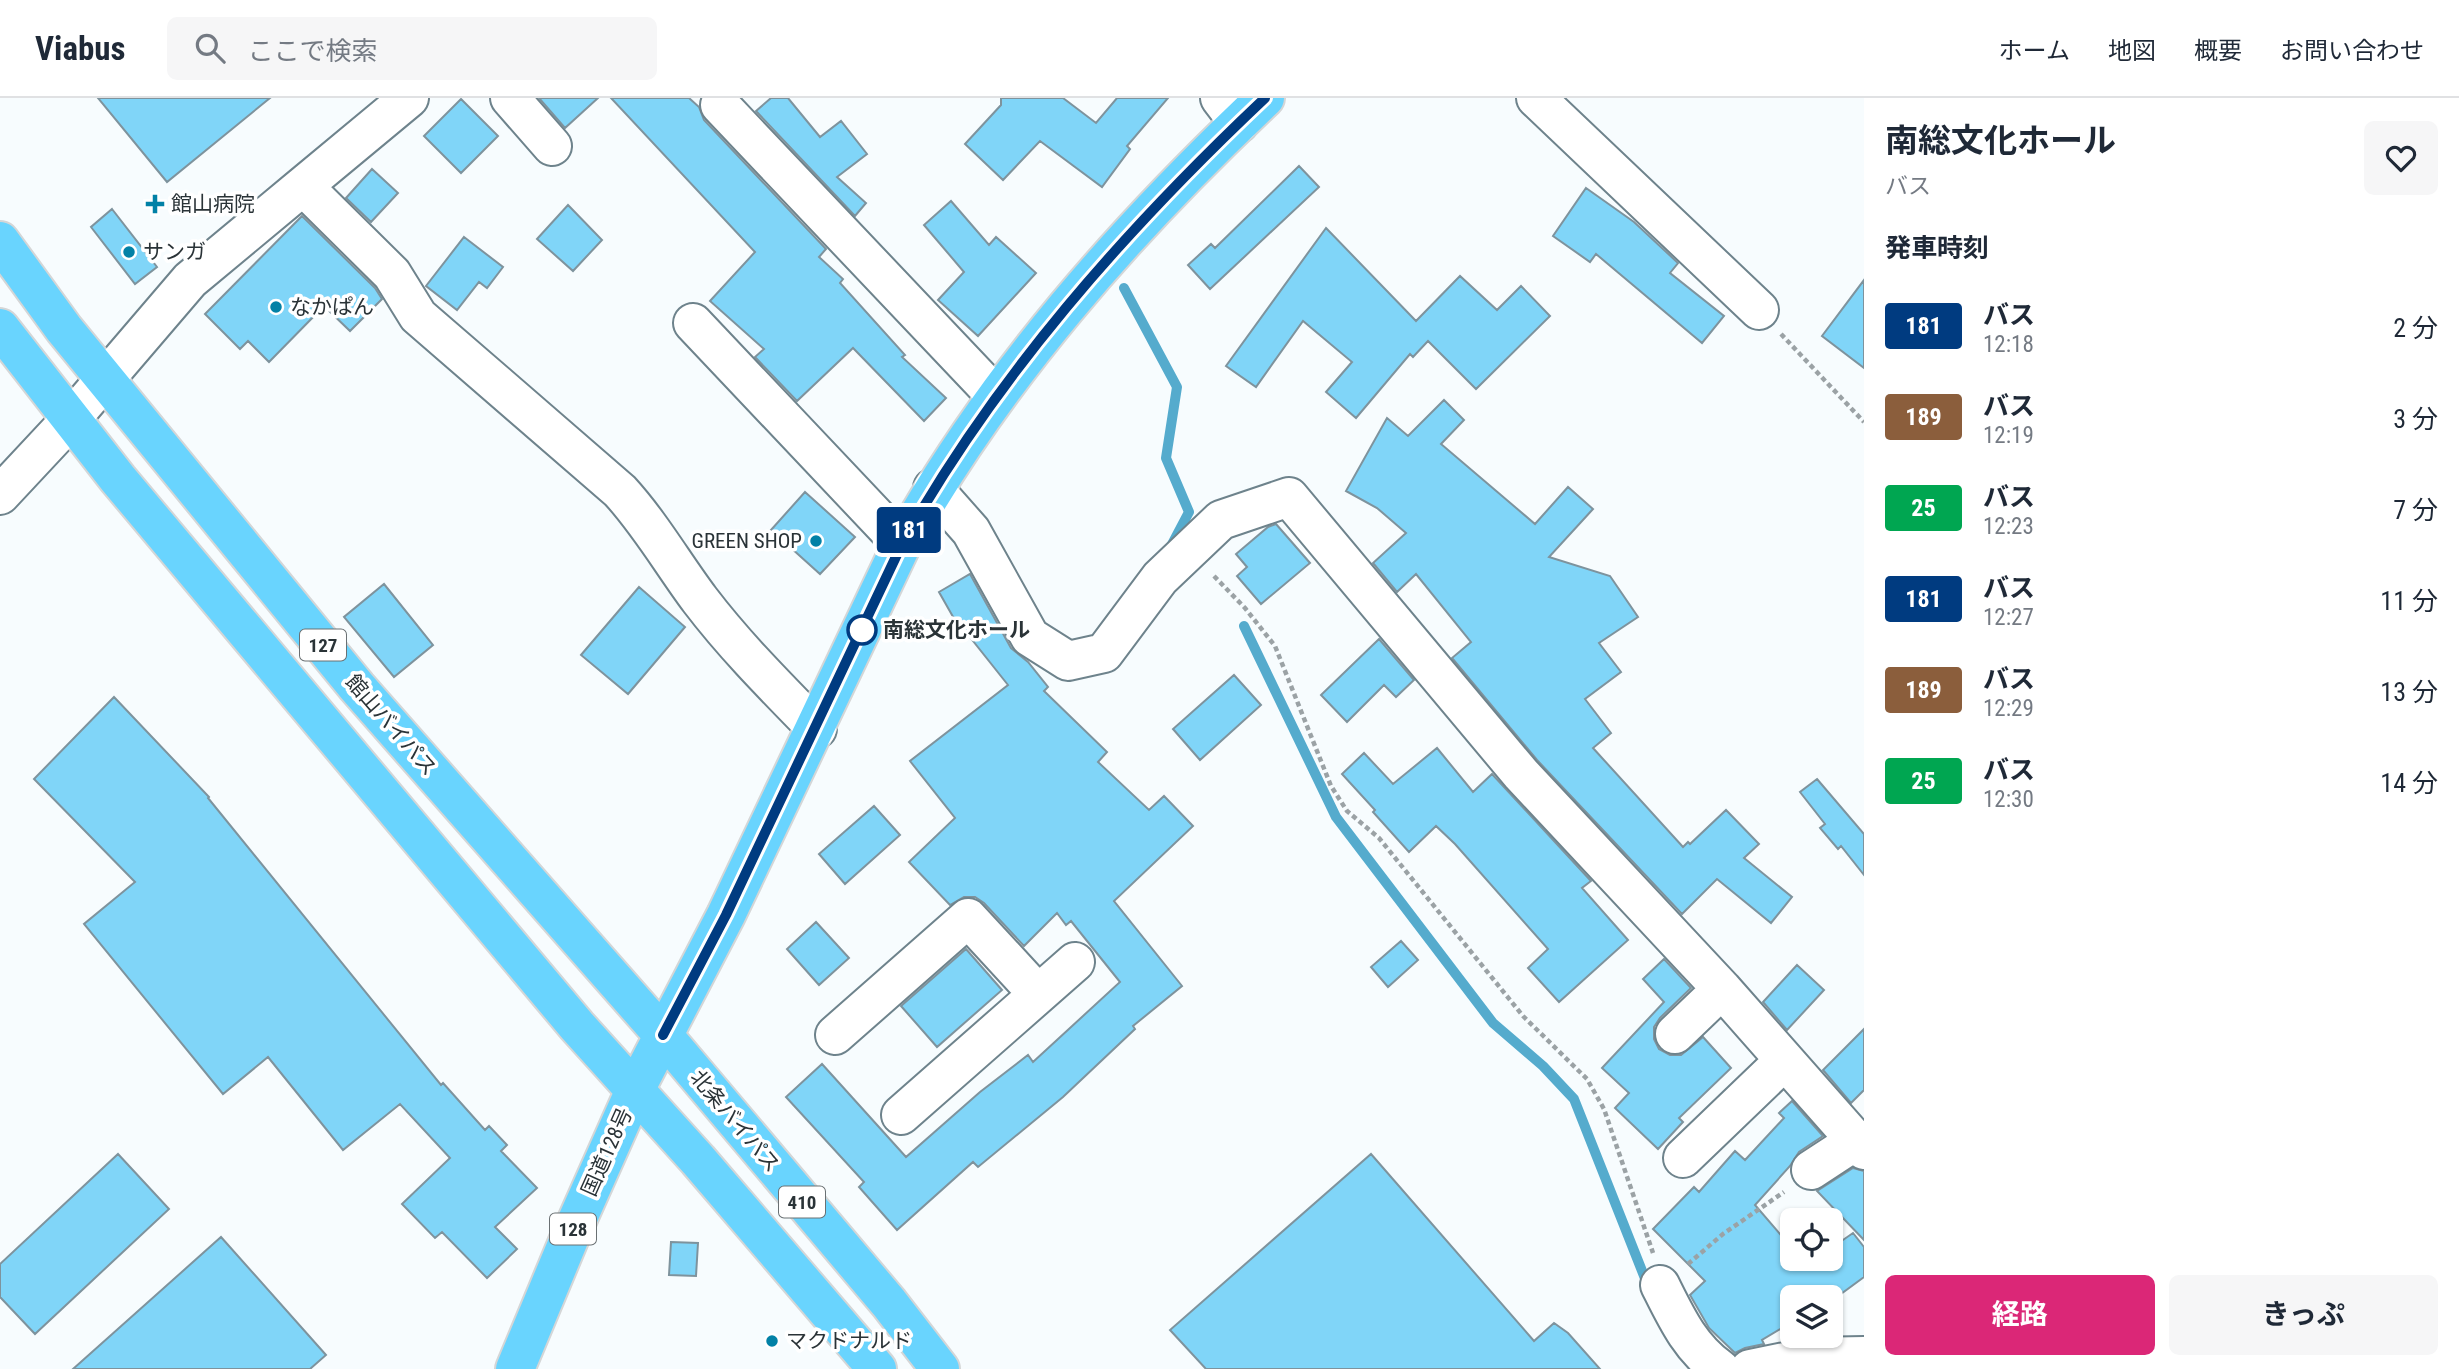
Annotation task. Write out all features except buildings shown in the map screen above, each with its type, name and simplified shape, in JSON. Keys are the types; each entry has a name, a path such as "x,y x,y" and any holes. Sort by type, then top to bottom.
{"highway":[{"name":"128","path":"635,1090 726,915 817,729 902,544 933,488 996,396 1061,313 1241,106"},
{"name":"館山バイパス","path":"0,241 64,329 357,687 663,1035"},
{"name":"127","path":"0,328 118,479 577,1026 635,1090"},
{"name":"北条バイパス","path":"663,1035 888,1303 940,1369"},
{"name":"国道128号","path":"516,1369 575,1224 635,1090"},
{"name":"410","path":"635,1090 877,1369"}],"street":[{"path":"0,495 71,419 190,280 409,98"},
{"path":"510,98 552,146"},
{"path":"1536,98 1759,310"},
{"path":"720,104 996,396"},
{"path":"303,186 392,274 418,316 620,491 640,513 744,653 817,729"},
{"path":"693,323 902,544"},
{"path":"933,488 971,531 1030,638 1068,661 1104,653 1160,578 1221,520 1289,497 1521,774 1722,989 1861,1145 1811,1170"},
{"path":"835,1035 968,918 1038,994"},
{"path":"901,1115 1075,962"},
{"path":"1675,1034 1722,989"},
{"path":"1683,1158 1784,1061"},
{"path":"1660,1285 1683,1331 1705,1359 1720,1369"},
{"path":"1750,1369 1809,1357 1864,1356"}],"path":[{"path":"1759,310 1864,422"},
{"path":"1189,551 1245,608 1275,646 1331,786 1347,811 1379,838 1523,1016 1587,1079 1604,1110 1651,1244 1660,1285 1723,1234 1764,1209 1811,1170"}],"waterway":[{"path":"1124,288 1177,387 1166,458 1189,512 1170,548"},
{"path":"1244,626 1336,817 1493,1023 1543,1066 1574,1099 1648,1286"}],"bus line":[{"name":"181","path":"663,1035 726,915 817,729 902,544 933,488 996,396 1061,313 1127,238 1265,98"}],"place":[{"name":"館山病院","path":"155,204"},
{"name":"サンガ","path":"129,252"},
{"name":"なかぱん","path":"276,307"},
{"name":"GREEN SHOP","path":"816,541"},
{"name":"南総文化ホール","path":"862,630"},
{"name":"マクドナルド","path":"772,1341"}]}
